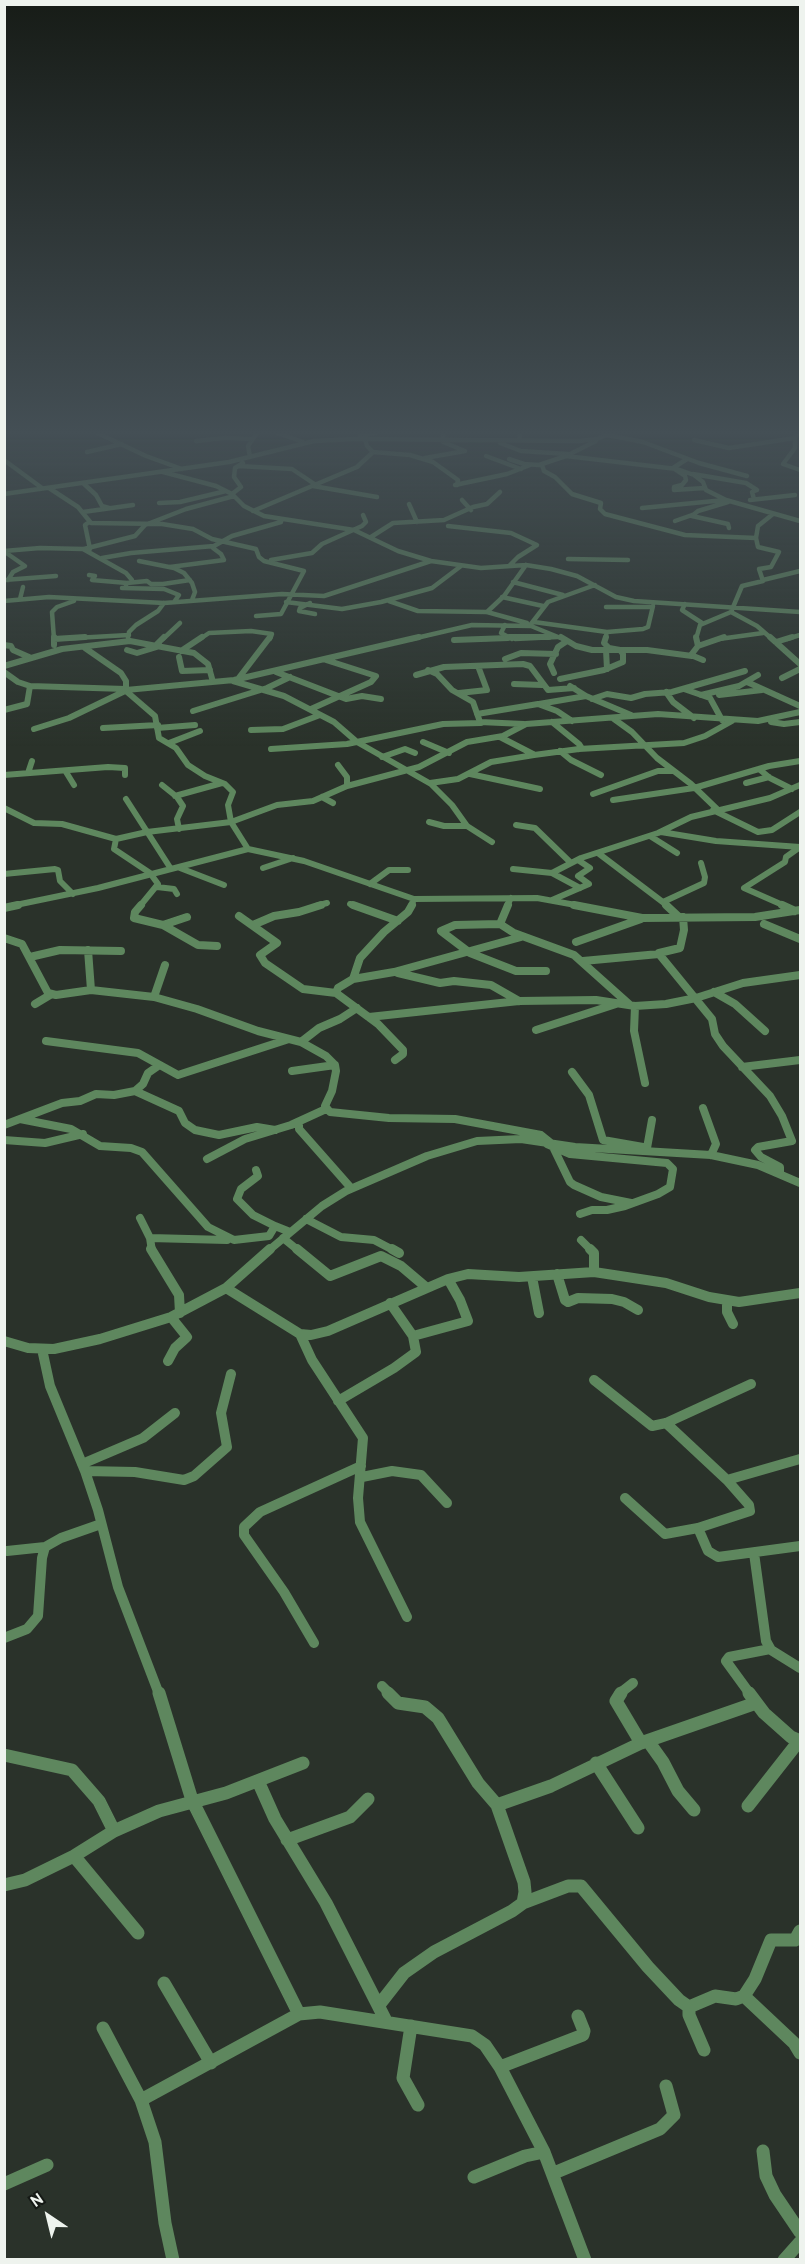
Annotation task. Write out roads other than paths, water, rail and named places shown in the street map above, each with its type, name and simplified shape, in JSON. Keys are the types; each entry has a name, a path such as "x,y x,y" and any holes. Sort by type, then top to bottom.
{"street":[{"path":"87,549 89,536"},
{"path":"5,552 40,548 87,549 135,536"},
{"path":"207,536 221,542 256,549 259,557 265,561 304,570 279,615 256,616"},
{"path":"102,558 131,553 214,546 240,536"},
{"path":"265,561 311,554 322,544 341,536"},
{"path":"368,536 398,550 431,561 481,568 526,565 560,571 626,600 731,610 801,612"},
{"path":"509,566 518,557 537,548 537,544 517,536"},
{"path":"714,536 756,538 758,547 779,552 771,567 759,569 763,580"},
{"path":"170,567 224,560 221,554 213,548 214,546"},
{"path":"187,564 201,547"},
{"path":"87,549 127,573 125,585"},
{"path":"5,552 25,566 13,572 6,580"},
{"path":"560,571 572,553"},
{"path":"568,559 628,560"},
{"path":"4,561 14,560"},
{"path":"139,561 170,567 184,573 190,579 196,593 192,600"},
{"path":"315,614 299,611 309,603 352,585 375,580 431,561"},
{"path":"487,612 502,597 526,565"},
{"path":"286,602 309,603 342,609 389,601 432,588 461,566"},
{"path":"698,646 697,634 702,623 731,610 743,586 801,571"},
{"path":"89,574 95,576 93,581 164,589 178,594 174,602"},
{"path":"6,580 56,576"},
{"path":"125,585 148,581 152,584 163,584 190,579"},
{"path":"513,582 563,595"},
{"path":"530,624 543,606 563,595 595,585"},
{"path":"20,599 23,587"},
{"path":"4,601 36,598 164,603 290,594 324,597"},
{"path":"502,597 518,603 543,606"},
{"path":"55,651 52,612 57,607 75,601"},
{"path":"389,601 401,607 422,612 487,612 530,624 582,648 653,651 693,656 704,660"},
{"path":"4,666 55,651 85,648 128,638 140,622 164,603"},
{"path":"606,607 653,606 665,603"},
{"path":"685,604 682,610 702,623"},
{"path":"4,672 18,682 30,686 59,688 86,686 126,690 229,681 276,672 462,627 530,624 607,632 647,628 653,606"},
{"path":"731,610 753,623 798,658 801,664"},
{"path":"127,650 137,653 158,645 180,623"},
{"path":"505,625 501,633 509,638"},
{"path":"180,654 209,633 243,631 273,634 238,679"},
{"path":"607,632 604,643 610,648 620,650 623,654 623,662 607,669 560,679 589,697 634,716"},
{"path":"693,656 692,651 698,646 728,636 763,633"},
{"path":"776,642 801,635"},
{"path":"454,640 561,637"},
{"path":"54,639 128,638 158,645 180,654 194,653 208,664 213,682"},
{"path":"554,673 550,664 559,646 567,641"},
{"path":"4,645 11,646 13,650 29,657"},
{"path":"85,648 121,673 126,681 126,690 155,716 159,738 170,743 188,765 222,783 233,792 228,805 231,822 248,849"},
{"path":"606,650 607,669"},
{"path":"505,659 521,653 556,654"},
{"path":"180,654 179,668 182,671 210,670"},
{"path":"311,709 371,682 376,676 337,666 325,660"},
{"path":"416,675 446,667 528,665 542,685 549,690 574,688"},
{"path":"458,693 487,690 478,666"},
{"path":"782,678 801,669"},
{"path":"428,670 436,674 452,690 473,702 477,717 482,723"},
{"path":"477,714 607,694 627,698 666,692 684,689 745,670"},
{"path":"276,672 349,699 360,696 381,699"},
{"path":"701,695 747,682 758,675"},
{"path":"193,711 263,689 290,677"},
{"path":"229,681 263,689 311,709 337,724 357,742 430,783 452,805 467,826 492,842"},
{"path":"747,682 801,706"},
{"path":"514,684 542,685"},
{"path":"4,710 27,704 30,686"},
{"path":"684,689 710,698 763,690"},
{"path":"34,729 57,723 126,690"},
{"path":"666,692 674,702 695,718"},
{"path":"710,698 722,720"},
{"path":"539,705 560,713 572,721"},
{"path":"271,749 319,747 357,742 443,724 524,724 663,714 722,720 768,720 801,712"},
{"path":"251,730 283,729 320,715"},
{"path":"614,719 632,732 644,746 694,788 715,810 758,832 772,830 801,812"},
{"path":"430,783 453,780 470,774 490,762 579,749 687,742 705,736 733,720"},
{"path":"768,720 781,724 801,722"},
{"path":"552,722 579,744 581,747 579,749"},
{"path":"4,808 34,823 62,824 88,836 108,835 116,839 147,832 231,822 278,805 304,803 347,786 409,771 470,741 500,737 524,724"},
{"path":"103,728 195,725"},
{"path":"170,743 200,731"},
{"path":"500,737 534,755"},
{"path":"423,742 449,753"},
{"path":"382,757 405,749 415,753"},
{"path":"560,751 571,760 601,775"},
{"path":"28,773 32,761"},
{"path":"613,800 694,788 759,769 801,761"},
{"path":"338,765 347,777 347,786"},
{"path":"4,775 96,768 124,768 126,769 125,775"},
{"path":"759,769 792,789"},
{"path":"593,794 658,771 674,771"},
{"path":"66,772 74,785"},
{"path":"470,774 540,789"},
{"path":"746,783 769,777"},
{"path":"176,796 222,783"},
{"path":"162,785 176,796 183,806 177,819 179,829"},
{"path":"552,873 575,861 661,832 681,820 770,798 801,785"},
{"path":"322,797 333,803"},
{"path":"126,799 147,832 175,868 224,885"},
{"path":"792,818 801,821"},
{"path":"429,822 444,826 467,826"},
{"path":"516,825 535,828 575,861 590,869 579,876 589,883 551,900"},
{"path":"661,832 716,841 800,847"},
{"path":"650,836 677,853"},
{"path":"116,839 114,849 150,873 158,882 157,888 133,916 138,920 163,925 198,945 217,946"},
{"path":"797,912 744,888 785,862 786,857 800,847"},
{"path":"4,908 73,894 248,849 293,858 414,898 551,900 616,915 644,918 755,917 797,912"},
{"path":"583,961 659,953 680,948 684,930 681,917 598,853"},
{"path":"264,868 293,858"},
{"path":"663,902 704,883 705,877 701,863"},
{"path":"4,874 55,869 58,870 60,881 73,894"},
{"path":"513,869 522,872 552,873 580,888"},
{"path":"370,884 389,870 408,870"},
{"path":"105,875 112,884"},
{"path":"157,888 174,889 177,894"},
{"path":"352,979 360,958 384,932 398,921 413,904 414,898"},
{"path":"500,924 511,898"},
{"path":"253,925 274,916 299,912 327,903"},
{"path":"350,904 398,921"},
{"path":"239,916 277,943 260,955 265,963 303,989 336,993 357,1008 405,1052 395,1060"},
{"path":"163,925 187,917"},
{"path":"576,942 644,918"},
{"path":"546,971 516,970 470,953 441,930 455,925 500,924 514,933 574,955 583,961 632,1005 634,1031 645,1083"},
{"path":"764,924 801,939"},
{"path":"336,993 338,988 352,979 394,972 470,953 521,937"},
{"path":"4,938 22,944 38,977 50,995"},
{"path":"30,957 60,950 121,951"},
{"path":"88,950 91,990"},
{"path":"659,953 712,1019 715,1034 723,1046 770,1096 792,1139 790,1142 755,1148 761,1157 780,1167 780,1173"},
{"path":"154,997 165,965"},
{"path":"394,972 440,983 454,981 491,985 519,1001"},
{"path":"369,1017 519,1001 596,1000 632,1005 666,1004 696,998 743,983 801,975"},
{"path":"35,1004 50,995 91,990 154,997 223,1016 258,1031 301,1042 326,1056 335,1065 336,1077 325,1106 326,1109"},
{"path":"714,992 735,1004 765,1031"},
{"path":"536,1030 620,1003"},
{"path":"301,1042 319,1028 340,1019 357,1008"},
{"path":"46,1041 131,1051 174,1074 183,1074 289,1039"},
{"path":"742,1067 801,1060"},
{"path":"292,1071 335,1065"},
{"path":"4,1125 62,1103 80,1101 96,1094 108,1095 135,1090 143,1084 148,1073 158,1066"},
{"path":"572,1072 589,1095 603,1140 650,1150"},
{"path":"135,1090 179,1111 185,1123 195,1130 219,1135 257,1127 275,1130"},
{"path":"703,1108 716,1144 711,1155"},
{"path":"207,1159 245,1139 299,1122 326,1109 362,1117 436,1117 542,1135 574,1185 602,1197 634,1203"},
{"path":"20,1119 83,1134 100,1146 131,1148 142,1152 208,1227 234,1240"},
{"path":"650,1150 652,1120"},
{"path":"299,1122 299,1129 351,1188"},
{"path":"4,1140 45,1143 83,1134"},
{"path":"791,1136 801,1134"},
{"path":"4,1341 28,1348 42,1349 100,1339 176,1315 226,1288 306,1219 351,1188 435,1153 477,1141 498,1138 550,1145 711,1155 758,1165 801,1183"},
{"path":"550,1145 587,1156 667,1163 673,1169 670,1187 634,1203 580,1214"},
{"path":"256,1170 258,1176 241,1189 237,1199 253,1215 287,1235 330,1276 381,1256 401,1266 426,1288"},
{"path":"140,1218 150,1238 151,1250 182,1301 176,1315 187,1337 175,1348 168,1361"},
{"path":"306,1219 341,1237 374,1240 399,1253"},
{"path":"269,1252 265,1245 275,1226"},
{"path":"150,1238 234,1240 287,1235"},
{"path":"581,1240 594,1253 594,1272"},
{"path":"226,1288 300,1334 311,1335 328,1331 448,1279 468,1274 532,1277 594,1272 666,1282 739,1302 801,1293"},
{"path":"557,1274 565,1300 571,1303 578,1299 612,1299 624,1302 638,1310"},
{"path":"532,1277 539,1313"},
{"path":"412,1336 468,1321 460,1300 448,1279"},
{"path":"727,1300 727,1312 733,1324"},
{"path":"338,1401 416,1352 412,1336 390,1303"},
{"path":"300,1334 312,1360 363,1438 358,1514 363,1530 396,1592 406,1617"},
{"path":"42,1349 50,1386 84,1468 118,1587 167,1714 192,1800 298,2014"},
{"path":"84,1468 135,1472 184,1480 194,1476 227,1447 221,1413 231,1374"},
{"path":"594,1380 649,1424 666,1423 751,1384"},
{"path":"84,1468 143,1438 175,1413"},
{"path":"625,1498 665,1534 698,1528 750,1511 748,1505 727,1480 666,1423"},
{"path":"727,1480 801,1459"},
{"path":"314,1643 284,1592 244,1535 244,1527 260,1512 361,1472 392,1471 421,1475 447,1503"},
{"path":"7,1551 45,1547 61,1538 101,1524"},
{"path":"698,1528 712,1555 718,1557 801,1546"},
{"path":"4,1638 27,1629 38,1616 45,1547"},
{"path":"754,1553 766,1641 770,1649 801,1668"},
{"path":"748,1806 800,1741 764,1713 726,1659 770,1649"},
{"path":"633,1683 618,1695 616,1701 645,1742 663,1762 678,1791 694,1810"},
{"path":"382,1686 398,1702 425,1707 432,1712 478,1783 497,1805 525,1882 523,1903"},
{"path":"497,1805 551,1786 645,1742 756,1703"},
{"path":"4,1755 72,1770 99,1802 114,1831"},
{"path":"4,1885 25,1880 74,1856 114,1831 159,1811 226,1792 303,1763"},
{"path":"596,1763 638,1828"},
{"path":"258,1781 287,1840 326,1903 386,2021"},
{"path":"287,1840 350,1817 368,1799"},
{"path":"74,1856 138,1933"},
{"path":"379,2005 404,1973 419,1962 523,1903 568,1886 581,1886 648,1967 679,2000 689,2007"},
{"path":"689,2007 715,1996 736,1999 744,1996 755,1979 771,1940 795,1940 801,1931"},
{"path":"164,1983 211,2063"},
{"path":"744,1996 794,2043 801,2053"},
{"path":"689,2007 689,2016 704,2050"},
{"path":"141,2100 298,2014 320,2012 472,2036 485,2045 500,2067 544,2152 554,2173 585,2259"},
{"path":"500,2067 583,2035 584,2031 578,2016"},
{"path":"411,2026 403,2078 418,2105"},
{"path":"103,2028 141,2100 158,2161 165,2223 173,2259"},
{"path":"554,2173 660,2129 674,2115 666,2086"},
{"path":"764,2151 766,2176 775,2195 801,2232"},
{"path":"474,2177 525,2156 544,2152"},
{"path":"4,2184 47,2165"},
{"path":"784,2259 801,2242"}]}
